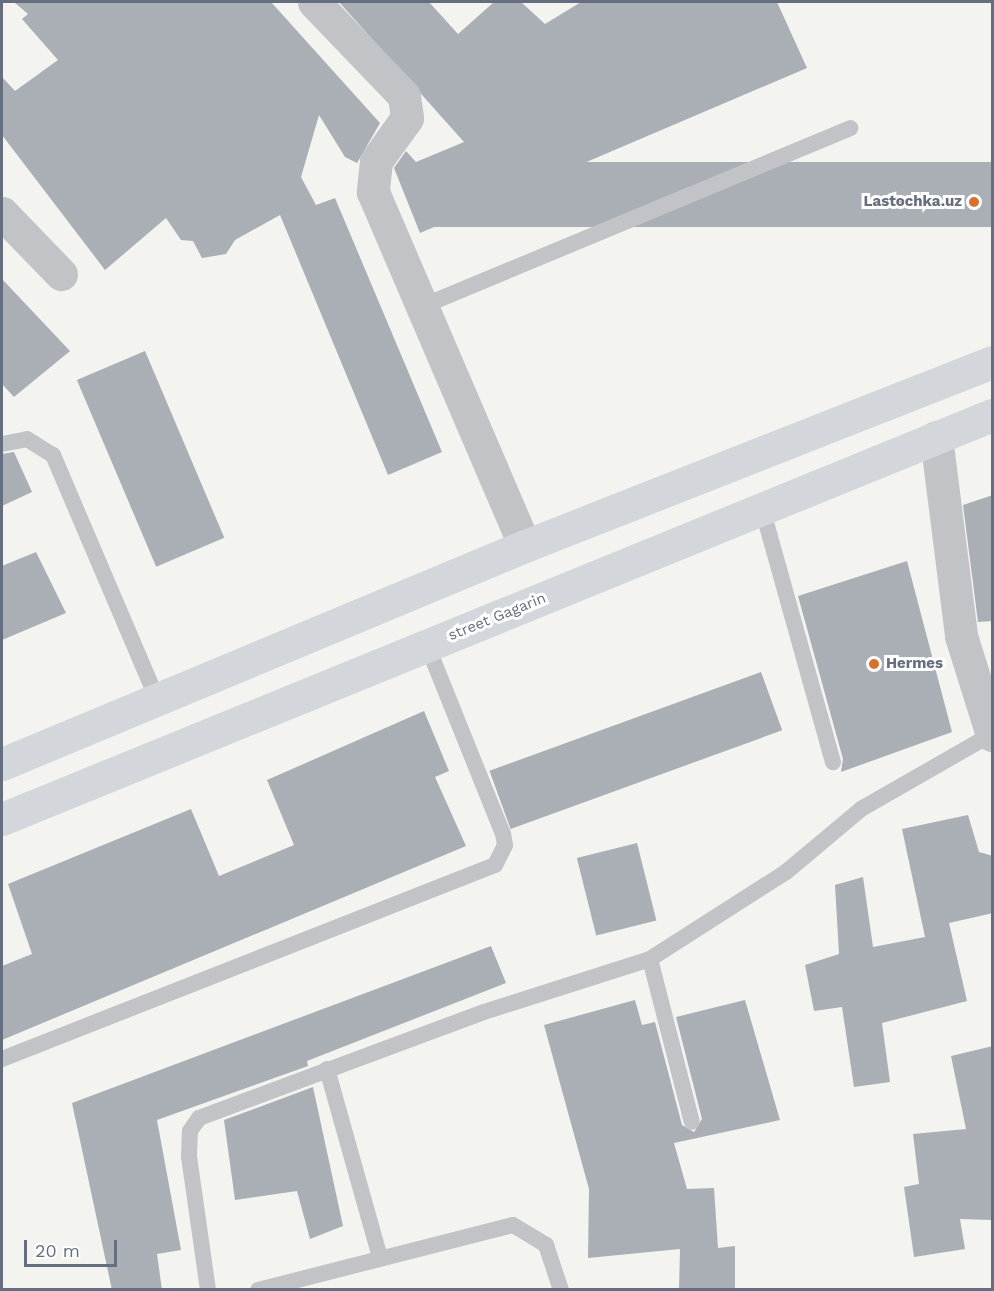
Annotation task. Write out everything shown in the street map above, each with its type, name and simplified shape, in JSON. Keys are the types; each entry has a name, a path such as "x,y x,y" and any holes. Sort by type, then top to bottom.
{"main road":[{"path":"2,764 525,546 993,362"},
{"name":"street Gagarin","path":"2,819 993,415"}],"street":[{"path":"314,2 404,96 407,118 376,161 373,192 525,546"},
{"path":"2,213 61,274"},
{"path":"936,437 961,636 992,734"}],"lane":[{"path":"423,306 850,128"},
{"path":"2,444 27,439 53,455 157,699"},
{"path":"762,508 833,762"},
{"path":"2,1059 495,865 505,845 503,834 427,645"},
{"path":"208,1290 190,1131 199,1118 327,1070 650,959 786,872 861,808 992,734"},
{"path":"650,959 692,1122"},
{"path":"327,1070 380,1258"},
{"path":"258,1290 513,1225 546,1245 561,1290"}],"building":[{"path":"14,2 271,2 380,123 357,163 345,157 319,115 301,177 316,205 335,198 442,452 388,475 280,215 235,240 226,254 202,258 193,241 181,240 166,218 105,270 2,135 2,77 15,91 58,60 22,19 28,14"},
{"path":"339,2 429,2 458,34 494,2 521,2 545,24 581,2 777,2 807,68 420,233 394,168 406,151 416,162 464,142"},
{"path":"430,162 992,162 992,227 430,227"},
{"path":"2,279 70,351 14,397 2,384"},
{"path":"145,351 224,538 156,567 77,380"},
{"path":"14,452 32,492 2,506 2,454"},
{"path":"993,495 993,621 978,622 963,505"},
{"path":"36,552 66,613 2,640 2,566"},
{"name":"Hermes","path":"907,561 952,732 841,772 843,759 798,596"},
{"path":"761,672 782,730 511,829 489,771"},
{"path":"424,711 449,771 435,777 466,846 2,1040 2,966 32,954 8,884 191,809 219,876 294,845 267,780"},
{"path":"968,815 979,852 993,856 993,913 949,923 967,1001 882,1023 890,1082 854,1087 842,1007 814,1011 805,965 839,954 835,885 863,877 873,947 925,937 902,829"},
{"path":"637,843 656,921 596,936 577,858"},
{"path":"491,946 506,983 307,1061 308,1066 157,1120 181,1250 157,1254 162,1290 112,1290 72,1103"},
{"path":"635,1000 642,1025 655,1022 682,1125 694,1132 702,1119 676,1017 745,1000 780,1120 674,1143 687,1189 714,1188 718,1248 735,1246 735,1290 679,1290 680,1249 588,1258 589,1189 544,1025"},
{"path":"993,1046 993,1220 960,1219 965,1249 914,1257 904,1187 919,1184 913,1134 966,1129 951,1056"},
{"path":"313,1087 343,1226 310,1239 297,1191 235,1200 224,1120"}],"place":[{"name":"Lastochka.uz","path":"974,202"},
{"name":"Hermes","path":"874,664"}]}
